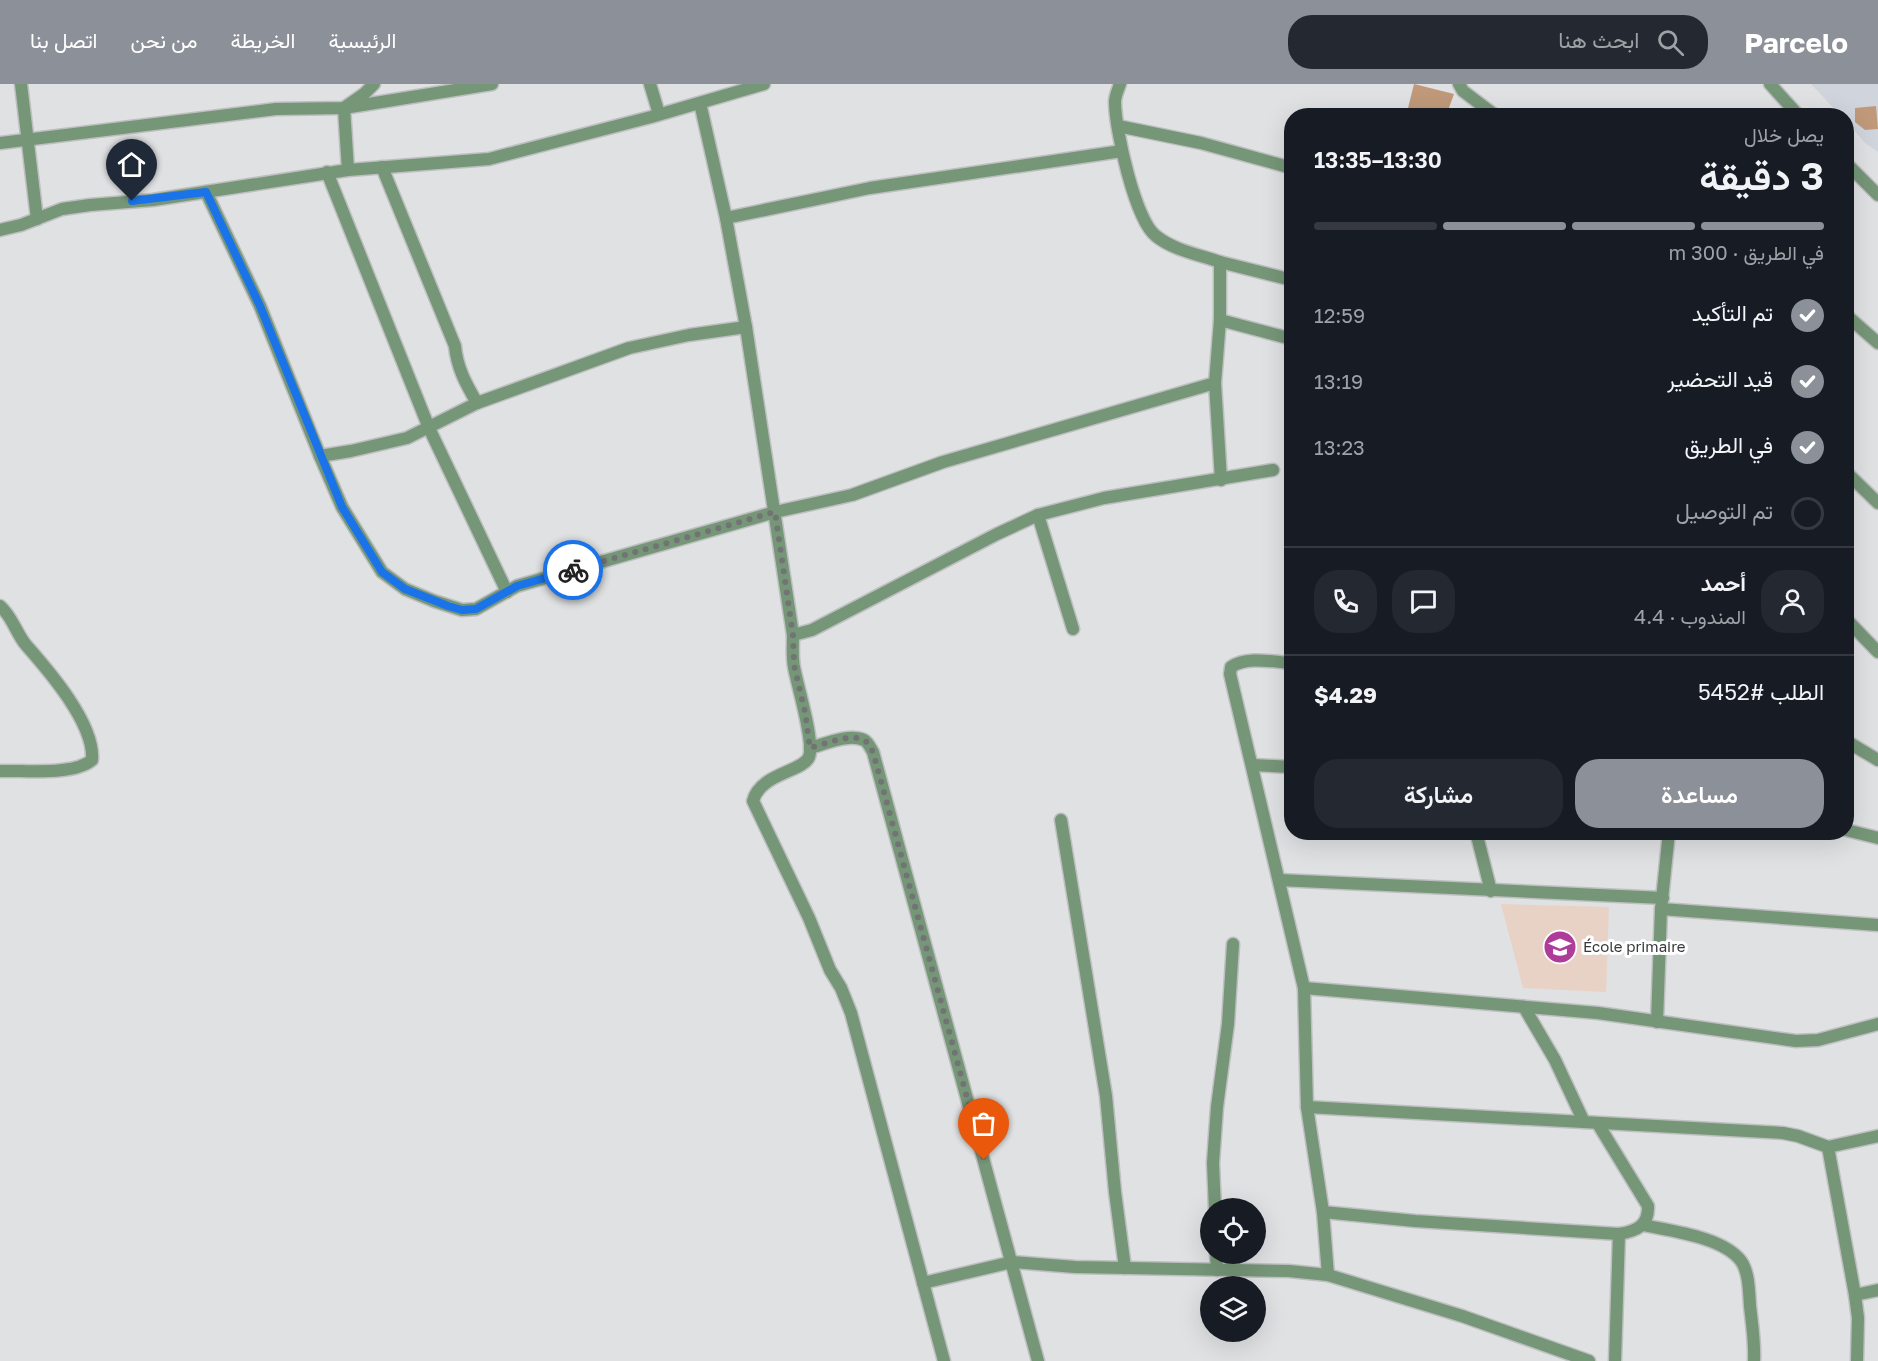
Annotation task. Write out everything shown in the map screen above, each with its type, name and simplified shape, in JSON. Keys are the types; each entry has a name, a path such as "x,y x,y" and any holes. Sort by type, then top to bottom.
{"street":[{"path":"21,84 37,219"},
{"path":"345,108 374,84"},
{"path":"0,143 276,109 345,108 492,84"},
{"path":"650,84 659,114"},
{"path":"0,230 62,209 153,200 327,172 489,159 764,84"},
{"path":"1120,84 1115,100 1122,151 1139,208 1155,236 1167,243 1220,262 1284,278"},
{"path":"1459,84 1463,91 1485,108"},
{"path":"1770,84 1792,108"},
{"path":"700,103 726,218 746,327 793,635 794,665 810,748 809,758 804,763 770,780 756,792 753,801 851,1013 944,1361"},
{"path":"345,108 348,170"},
{"path":"1118,126 1201,143 1284,166"},
{"path":"726,218 870,188 1122,151"},
{"path":"382,167 455,346 461,376 477,403"},
{"path":"1854,171 1878,195"},
{"path":"327,172 429,428 507,592"},
{"path":"206,192 260,306 342,507 367,550 382,572 405,589 462,610 476,609 528,583 775,512 852,495 943,462 1215,383"},
{"path":"1220,262 1220,320 1215,383 1221,480"},
{"path":"1220,320 1284,337"},
{"path":"1854,322 1878,343"},
{"path":"320,456 407,438 477,403 629,348 690,335 746,327"},
{"path":"793,635 812,630 1038,515 1104,498 1274,470"},
{"path":"1854,480 1878,503"},
{"path":"1038,515 1073,629"},
{"path":"0,606 9,615 26,644 53,677 84,724 93,751 92,760 86,766 73,769 0,771"},
{"path":"1854,628 1878,652"},
{"path":"1284,662 1254,660 1237,663 1231,667 1230,674 1304,988 1307,1107 1323,1212 1328,1275"},
{"path":"810,748 858,738 867,741 873,752 1038,1361"},
{"path":"1854,746 1878,760"},
{"path":"1253,765 1284,767"},
{"path":"1061,820 1106,1096 1125,1268"},
{"path":"1854,832 1878,838"},
{"path":"1478,840 1491,891"},
{"path":"1658,1022 1662,904 1668,840"},
{"path":"1279,880 1491,891 1662,904 1878,925"},
{"path":"1215,1198 1213,1163 1228,1024 1233,944"},
{"path":"1304,988 1598,1013 1796,1041 1818,1040 1878,1024"},
{"path":"1524,1007 1555,1060 1584,1122"},
{"path":"1307,1107 1783,1133 1828,1147 1878,1136"},
{"path":"1323,1212 1415,1221 1619,1234 1634,1232 1649,1216 1648,1206 1598,1124"},
{"path":"1828,1147 1855,1295 1858,1318 1857,1361"},
{"path":"1643,1225 1710,1241 1742,1262 1748,1283 1755,1350 1754,1361"},
{"path":"1615,1361 1619,1234"},
{"path":"923,1283 1011,1262 1075,1267 1289,1271 1328,1275 1462,1316 1589,1361"},
{"path":"1217,1264 1217,1270"},
{"path":"1855,1295 1878,1290"}],"shaded area":[{"path":"1811,84 1878,84 1878,152 1865,143 1854,130 1854,108 1833,108"},
{"name":"École primaire","path":"1501,904 1609,907 1606,992 1523,988"}],"building":[{"path":"1414,84 1454,94 1449,108 1408,108"},
{"path":"1876,106 1878,129 1865,130 1855,122 1855,108"}],"way so far":[{"path":"573,570 775,512 793,635 794,665 805,712 810,748 858,738 867,741 873,752 984,1160"}],"place":[{"name":"École primaire","path":"1560,947"}],"route":[{"path":"132,201 206,192 260,306 342,507 382,572 405,589 462,610 476,609 517,586 573,570"}]}
